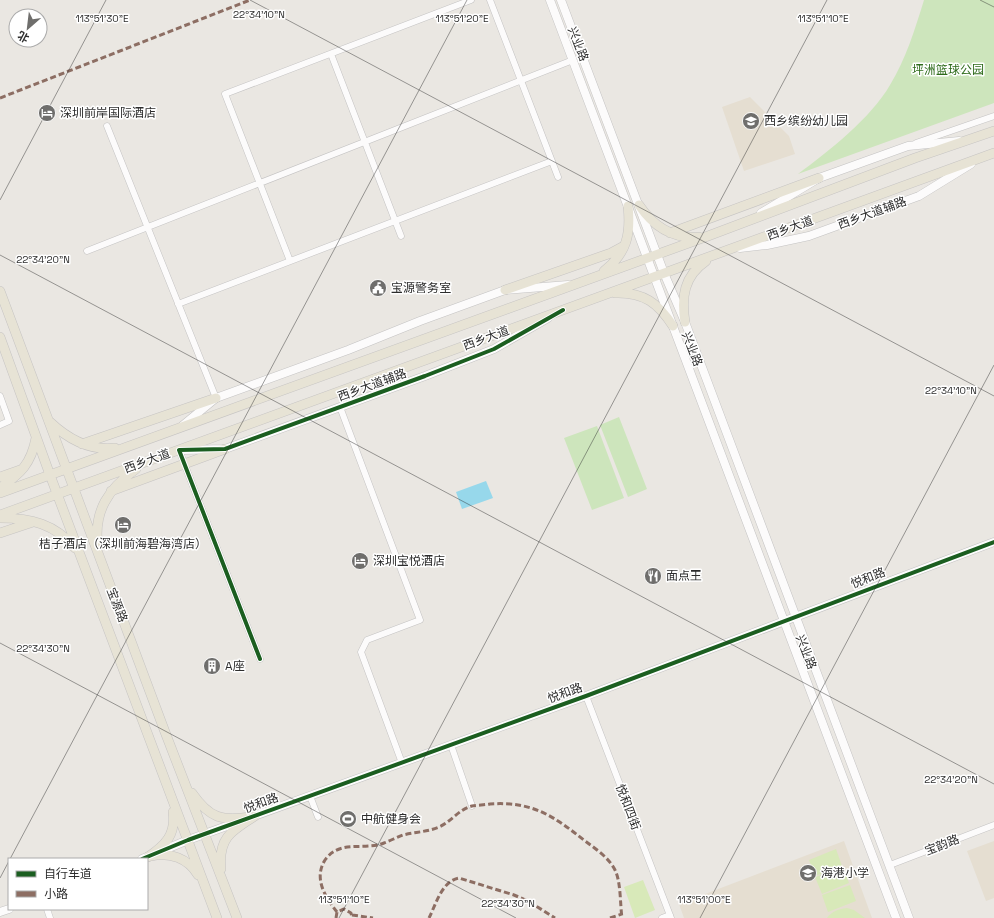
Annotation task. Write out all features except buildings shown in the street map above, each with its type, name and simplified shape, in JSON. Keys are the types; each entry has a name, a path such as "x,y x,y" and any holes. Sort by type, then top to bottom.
{"main road":[{"name":"西乡大道","path":"0,492 708,236 915,158 994,131"},
{"name":"西乡大道","path":"0,515 994,153"},
{"path":"670,232 819,178"},
{"path":"639,205 656,225 670,232 689,237 708,236"},
{"path":"594,277 611,266 627,240 629,226 628,206"},
{"path":"505,290 611,253 624,246"},
{"path":"685,322 683,295 688,282 696,270 716,255"},
{"name":"宝源路","path":"0,291 100,561 237,918"},
{"path":"606,294 624,293 644,297 659,308 673,326"},
{"name":"宝源路","path":"0,337 217,918"},
{"path":"82,444 216,398"},
{"path":"25,405 30,410 35,410 39,408 40,400"},
{"path":"48,420 71,439 82,444 101,448 132,445"},
{"path":"0,488 25,468 33,453 36,436"},
{"path":"111,491 225,449"},
{"path":"100,561 97,539 100,511 111,491 129,474 144,463"},
{"path":"0,477 25,468"},
{"path":"0,518 46,524 68,539 75,548 86,568"},
{"path":"0,533 34,522"},
{"path":"145,858 165,844 173,830 175,822 166,783"},
{"path":"184,783 203,806 217,817 226,819 255,816"},
{"path":"226,888 220,858 224,841 238,827 255,816"},
{"path":"145,858 158,854 167,854 182,859 197,872 205,886"}],"street":[{"path":"290,261 225,94 471,0"},
{"path":"490,0 558,177"},
{"name":"兴业路","path":"550,0 896,918"},
{"name":"兴业路","path":"561,0 664,274 685,322 890,864 909,918"},
{"path":"331,54 401,236"},
{"path":"87,251 572,60"},
{"path":"753,218 819,178 994,116"},
{"path":"107,126 216,398"},
{"path":"908,146 970,140"},
{"name":"西乡大道辅路","path":"733,249 767,245 809,236 919,196 979,159"},
{"path":"178,304 552,161"},
{"path":"180,427 216,398 348,350 420,321 505,290 575,284"},
{"name":"西乡大道辅路","path":"179,450 225,449 494,349 563,310"},
{"path":"0,396 9,421 0,425"},
{"path":"340,407 420,620 367,640 361,652 402,763"},
{"path":"179,450 260,659"},
{"name":"悦和路","path":"145,858 188,840 586,696 994,542"},
{"name":"悦和四街","path":"586,696 670,917"},
{"path":"451,745 472,806"},
{"path":"310,796 318,817"},
{"name":"宝韵路","path":"890,864 994,825"},
{"path":"662,918 670,917"}],"shaded area":[{"name":"西乡缤纷幼儿园","path":"750,97 789,136 795,154 744,171 722,107"},
{"name":"海港小学","path":"844,841 872,918 684,918 679,904"},
{"path":"994,841 994,898 986,901 967,851"}],"green space":[{"name":"坪洲篮球公园","path":"924,0 994,0 994,103 798,174 823,155 861,122 882,97 896,75 914,33"},
{"path":"619,417 647,489 628,497 600,425"},
{"path":"597,426 624,498 592,510 564,438"},
{"path":"836,849 842,866 815,876 809,860"},
{"path":"843,867 849,883 822,894 815,877"},
{"path":"643,880 655,910 635,918 624,887"},
{"path":"850,885 856,901 828,912 822,895"},
{"path":"847,908 854,910 865,918 827,918 836,911"}],"water":[{"path":"486,481 493,498 462,509 456,492"}],"marked path":[{"path":"0,98 250,0"},
{"path":"337,912 322,888 320,874 325,860 331,854 345,848 376,845 403,835 434,829 443,825 463,810 472,806 505,804 518,805 542,812 563,824 606,858 617,875 622,918"},
{"path":"429,918 444,888 453,880 459,878 514,895 528,901 555,918"},
{"path":"336,918 337,912 344,909 351,913 352,918"},
{"path":"610,918 622,914"},
{"path":"352,915 373,918"}],"cycle path":[{"path":"260,659 179,450 225,449 425,376 494,349 563,310"},
{"path":"144,858 188,840 586,696 994,542"}],"place":[{"name":"深圳前岸国际酒店","path":"47,113"},
{"name":"西乡缤纷幼儿园","path":"751,121"},
{"name":"宝源警务室","path":"378,288"},
{"name":"桔子酒店（深圳前海碧海湾店）","path":"123,525"},
{"name":"深圳宝悦酒店","path":"360,561"},
{"name":"面点王","path":"653,576"},
{"name":"A座","path":"212,666"},
{"name":"中航健身会","path":"348,819"},
{"name":"海港小学","path":"808,873"}]}
